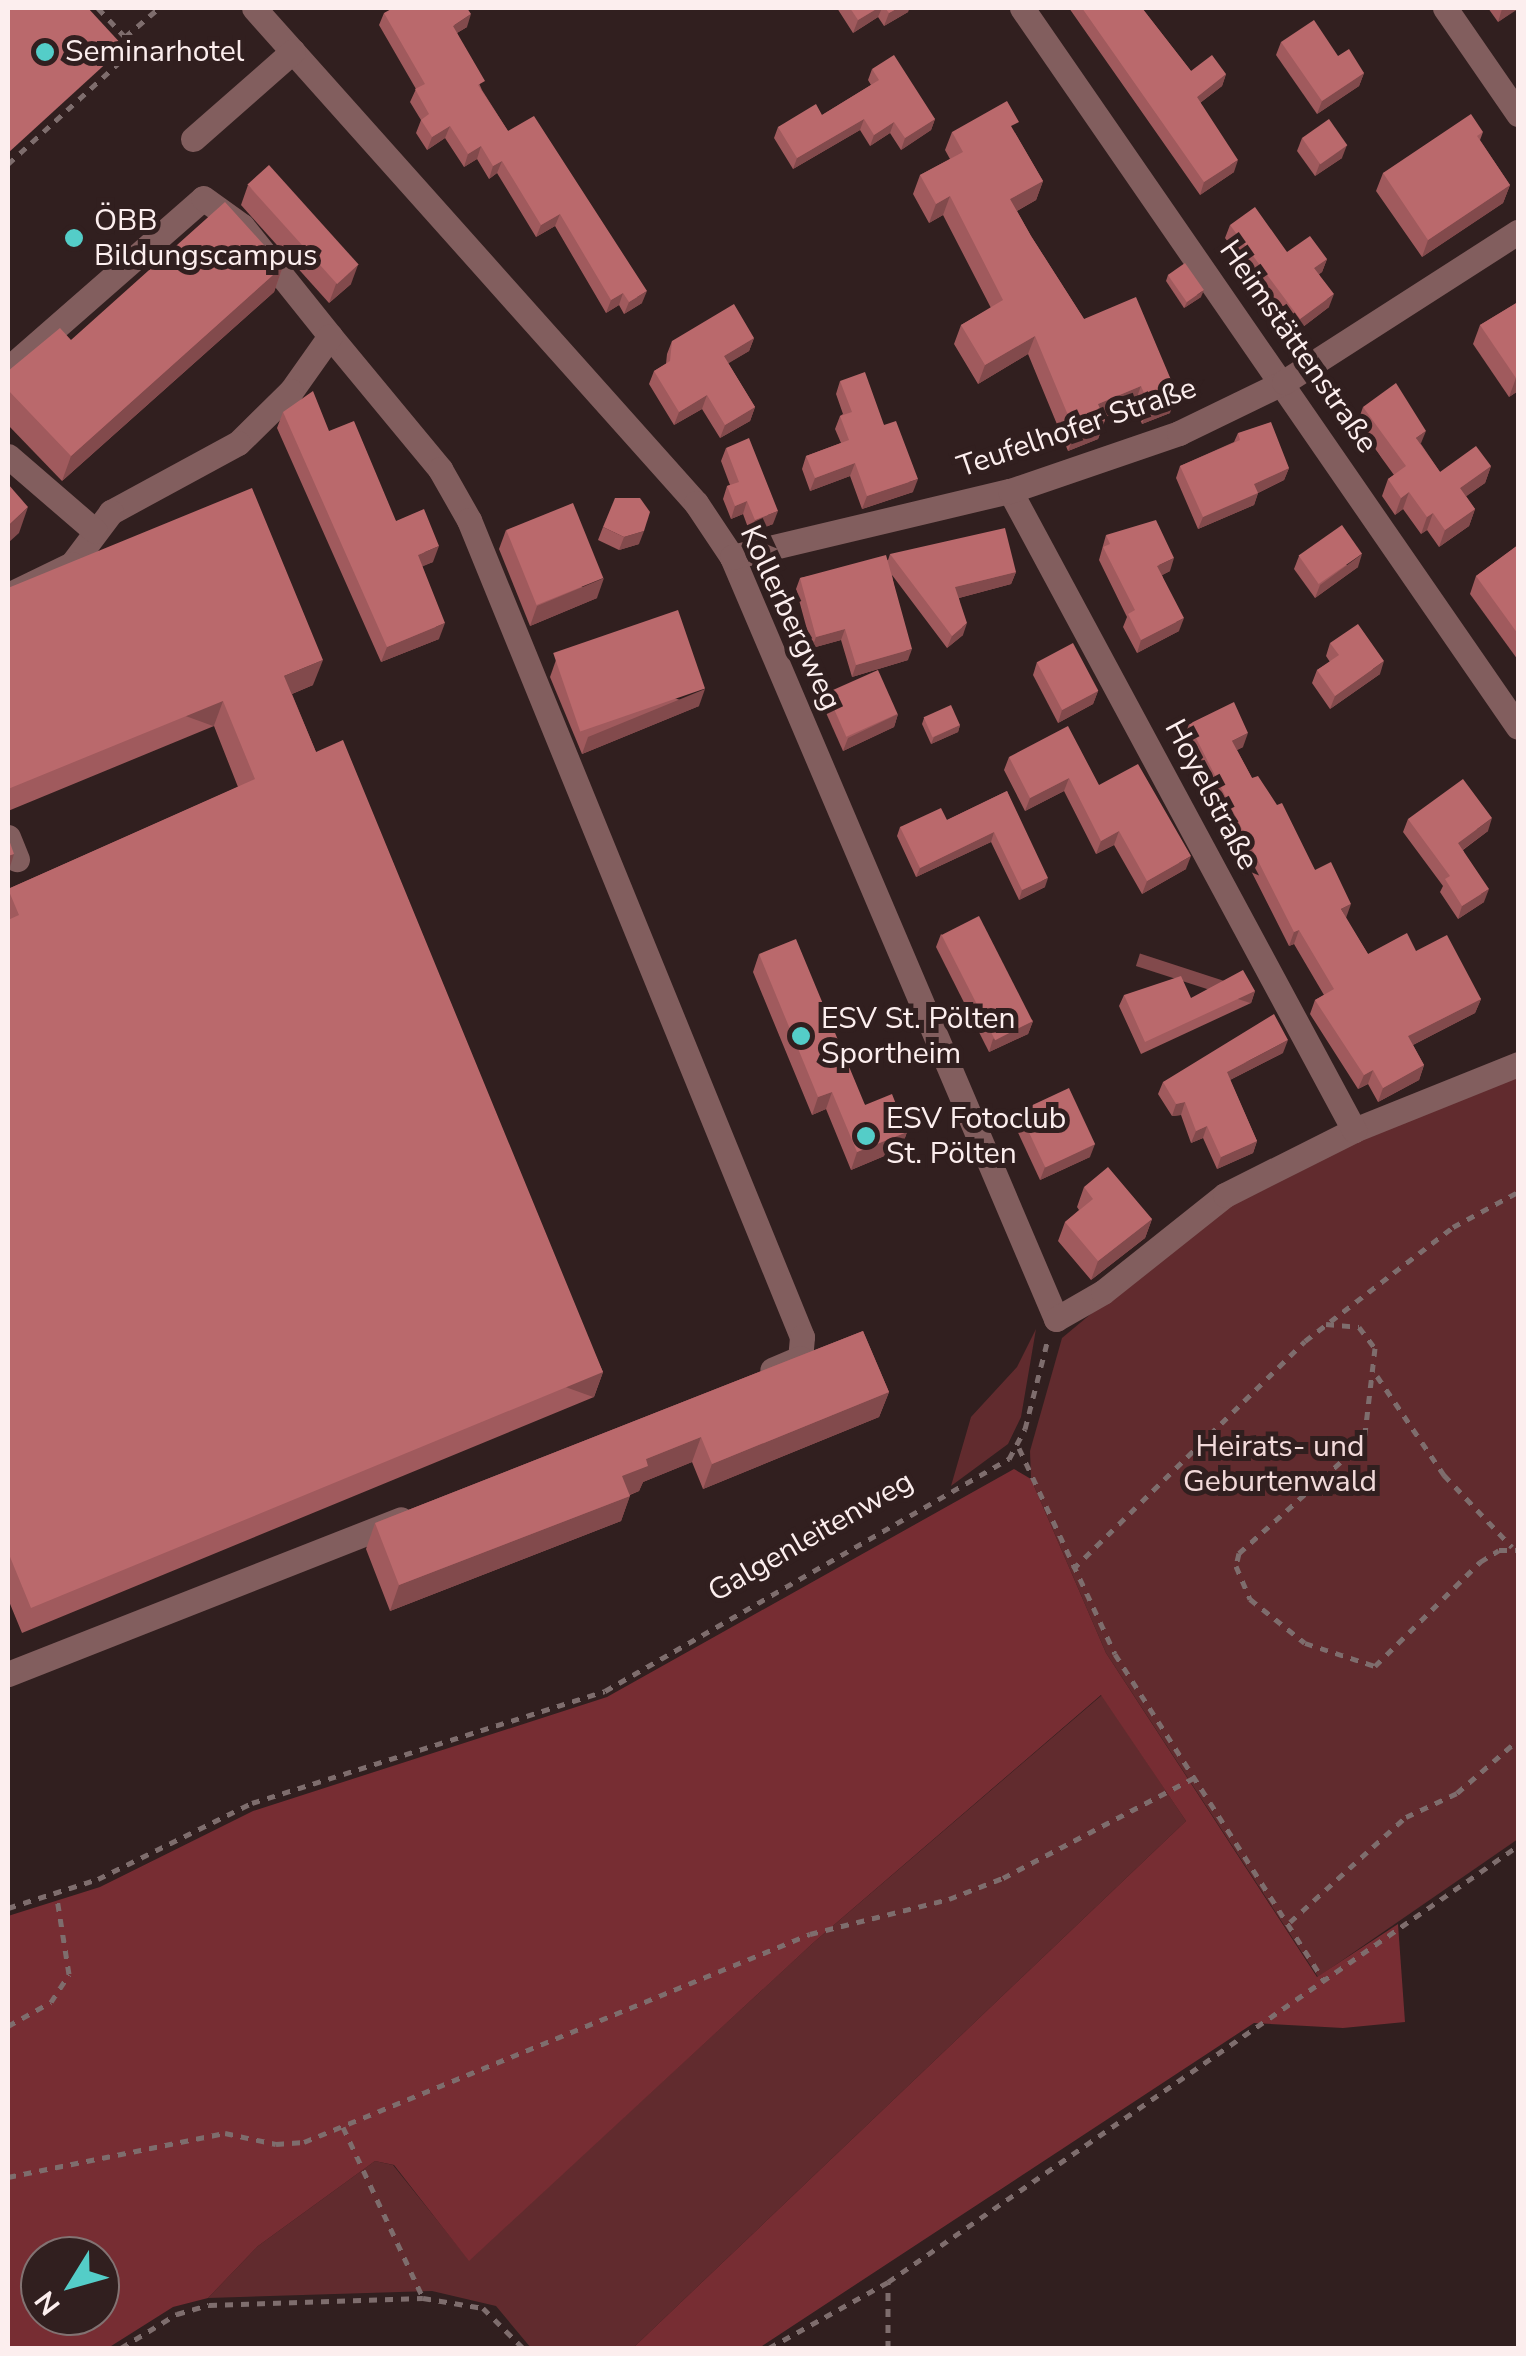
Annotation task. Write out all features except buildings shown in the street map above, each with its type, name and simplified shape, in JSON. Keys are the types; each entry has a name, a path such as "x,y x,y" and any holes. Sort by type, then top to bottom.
{"street":[{"name":"Kollerbergweg","path":"254,8 696,503 732,556 1056,1319"},
{"name":"Heimstättenstraße","path":"1022,8 1518,726"},
{"path":"1444,8 1518,114"},
{"path":"193,139 292,52"},
{"path":"8,369 203,198 242,226 440,469 469,520 802,1337 800,1358 746,1380"},
{"name":"Teufelhofer Straße","path":"732,556 1010,492 1179,433 1284,382 1518,232"},
{"path":"8,595 72,564 111,512 238,444 290,391 330,336"},
{"path":"8,456 94,531"},
{"name":"Hoyelstraße","path":"1010,492 1354,1130"},
{"path":"1056,1319 1103,1292 1225,1195 1354,1130 1518,1064"},
{"path":"8,1674 418,1512"}],"path":[{"path":"8,164 134,48 98,8"},
{"path":"125,38 159,8"},
{"path":"1073,1569 1326,1324 1453,1227 1518,1192"},
{"path":"1056,1319 1019,1448 1115,1654 1197,1776 1324,1980"},
{"path":"1326,1324 1352,1326 1370,1336 1375,1373 1364,1441 1239,1553 1236,1566 1250,1599 1306,1643 1375,1666 1480,1562 1517,1550 1444,1474 1375,1373"},
{"name":"Galgenleitenweg","path":"8,1908 98,1879 252,1803 605,1691 996,1469 1019,1448"},
{"path":"1290,1922 1406,1817 1457,1793 1518,1740"},
{"path":"8,2177 225,2133 276,2144 343,2127 810,1934 949,1899 1003,1878 1197,1776"},
{"path":"769,2348 888,2282 1518,1846"},
{"path":"8,2026 52,2002 69,1974 56,1892"},
{"path":"343,2127 424,2298"},
{"path":"888,2282 888,2348"},
{"path":"121,2348 177,2314 209,2305 424,2298 483,2308 522,2348"}],"green space":[{"name":"Heirats- und Geburtenwald","path":"1518,1074 1518,1839 1318,1977 1106,1653 1031,1479 1030,1451 1062,1338 1213,1212 1360,1138"},
{"path":"1036,1329 1021,1417 1008,1444 951,1486 971,1417 1017,1367"},
{"path":"1102,1695 1186,1821 633,2348 531,2348 496,2306 432,2291 208,2298 258,2246 375,2161 393,2165 469,2260 813,1943"}],"shaded area":[{"path":"1014,1469 1031,1479 1106,1653 1317,1977 1398,1924 1405,2022 1343,2028 1254,2023 759,2348 633,2348 1186,1821 1101,1695 813,1943 469,2261 394,2165 375,2161 258,2246 208,2298 173,2307 108,2348 8,2348 8,1916 100,1887 253,1811 607,1697"}],"place":[{"name":"Seminarhotel","path":"45,52"},
{"name":"ÖBB Bildungscampus","path":"74,238"},
{"name":"ESV St. Pölten Sportheim","path":"801,1036"},
{"name":"ESV Fotoclub St. Pölten","path":"866,1136"}]}
